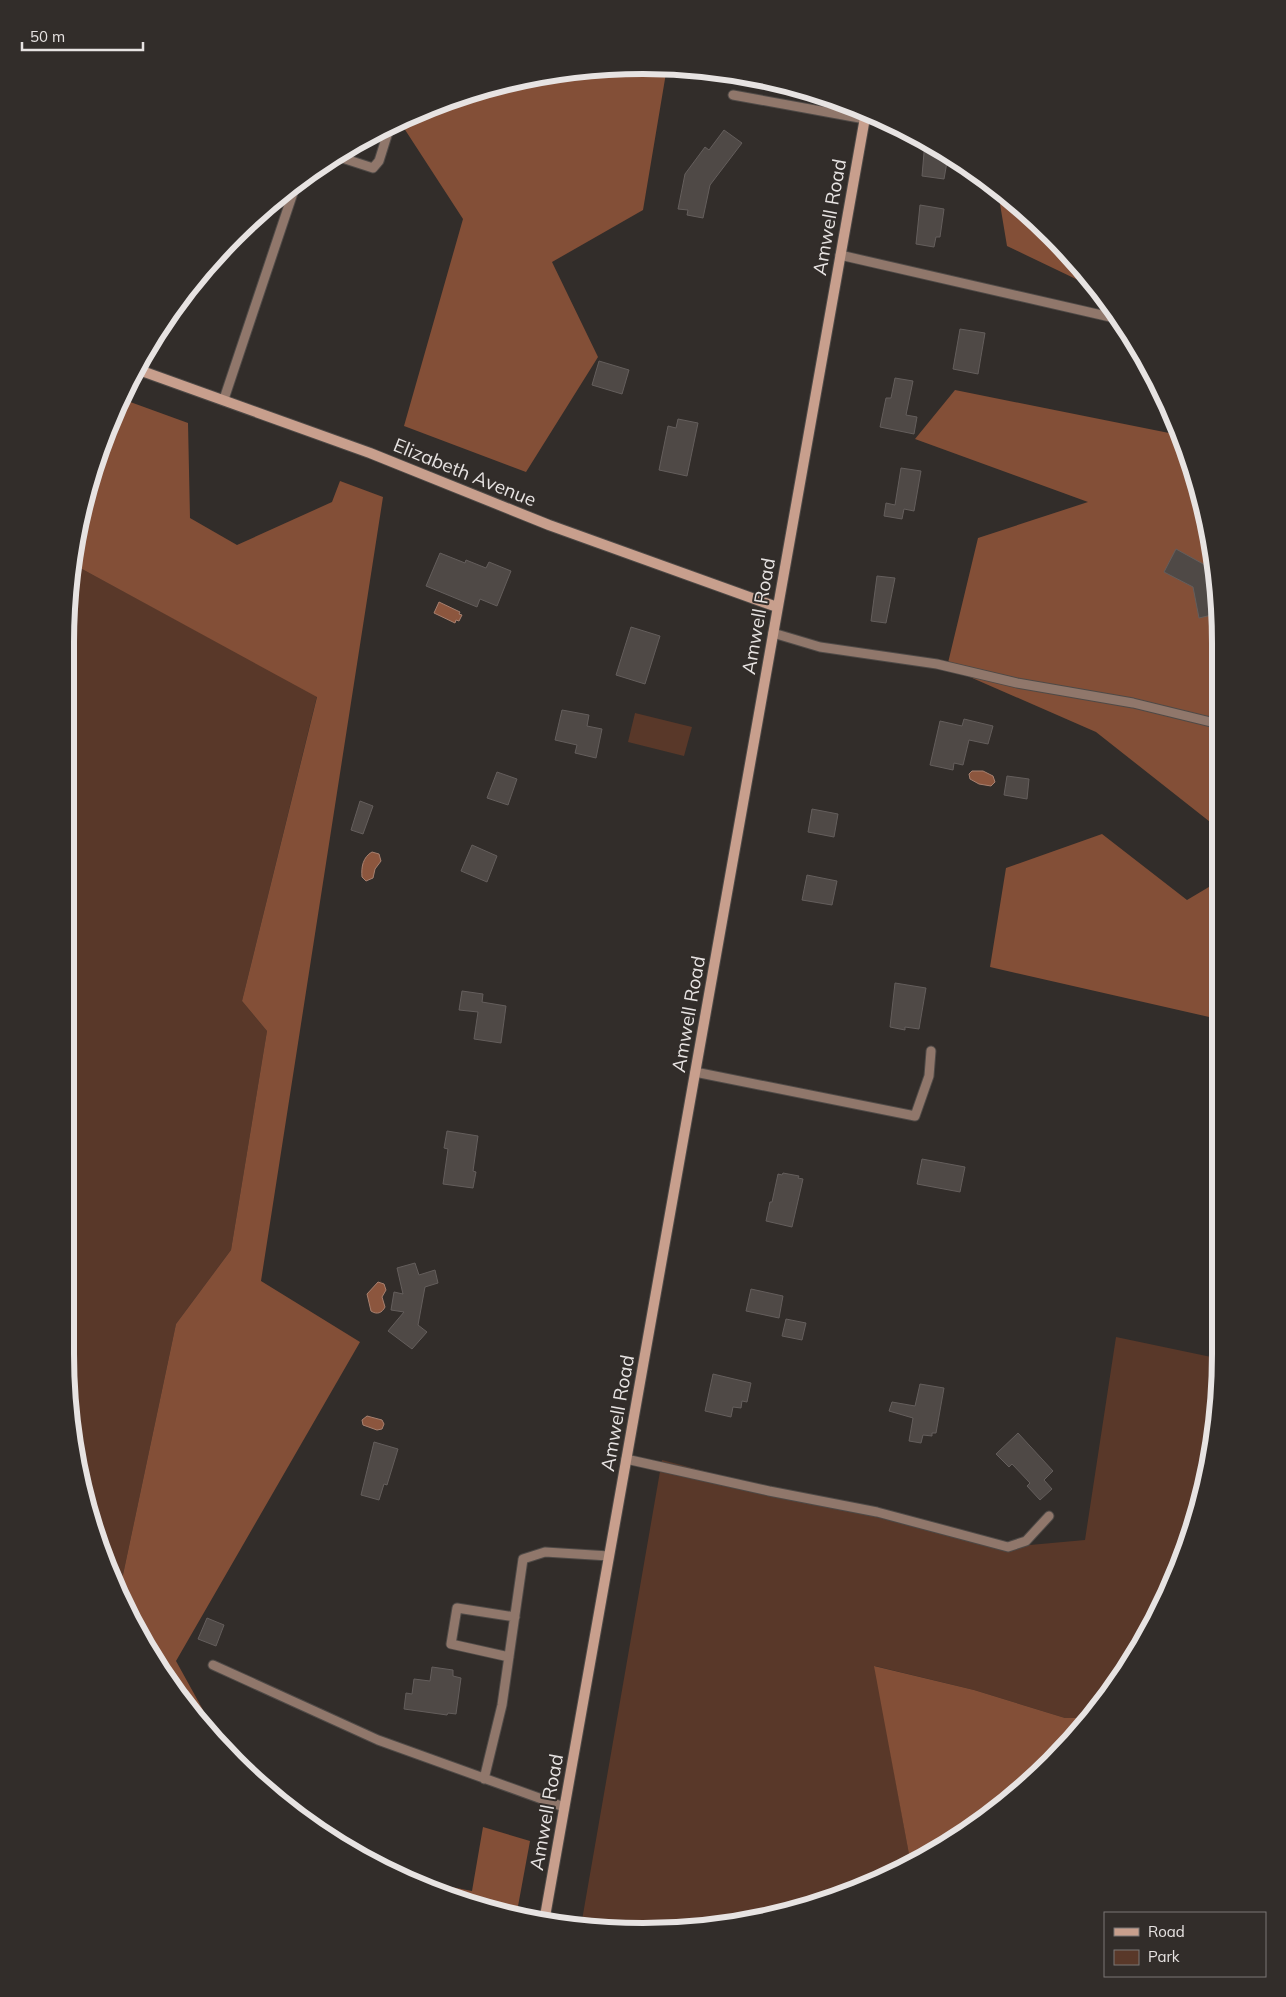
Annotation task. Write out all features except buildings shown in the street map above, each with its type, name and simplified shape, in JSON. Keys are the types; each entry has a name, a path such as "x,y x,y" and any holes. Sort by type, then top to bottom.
{"main road":[{"name":"Amwell Road","path":"545,1914 865,119"},
{"name":"Elizabeth Avenue","path":"143,371 370,453 549,525 777,607"}],"lane":[{"path":"733,95 853,114"},
{"path":"344,159 373,168 379,162 388,134"},
{"path":"224,400 293,194"},
{"path":"840,255 1109,317"},
{"path":"773,632 820,646 937,664 1017,683 1133,702 1212,722"},
{"path":"696,1072 915,1116 929,1076 931,1051"},
{"path":"626,1459 769,1491 877,1512 1008,1548 1026,1541 1049,1516"},
{"path":"484,1778 502,1705 523,1559 545,1552 609,1556"},
{"path":"510,1657 451,1644 457,1608 515,1617"},
{"path":"213,1665 378,1740 564,1807"}],"green space":[{"path":"79,567 317,696 242,1001 267,1031 231,1250 176,1324 121,1582 104,1537 93,1501 85,1465 75,1391 74,643 75,606"},
{"path":"635,713 692,727 684,756 628,742"},
{"path":"1116,1337 1212,1357 1211,1391 1201,1465 1182,1537 1154,1606 1136,1639 1095,1701 1080,1718 1065,1718 974,1690 875,1666 910,1857 861,1880 826,1893 754,1912 680,1922 643,1923 582,1919 662,1460 948,1536 1008,1547 1085,1540"}],"shaded area":[{"path":"606,75 666,75 643,210 552,262 598,357 526,472 404,426 463,219 403,127 460,104 532,85"},
{"path":"999,199 1046,240 1084,283 1007,246"},
{"path":"955,390 1172,434 1193,496 1201,532 1211,606 1212,823 1096,732 947,667 978,538 1088,502 915,439"},
{"path":"128,401 188,423 190,518 237,545 332,502 340,481 383,497 261,1281 360,1342 176,1661 211,1724 191,1701 150,1639 121,1582 176,1324 231,1250 267,1031 242,1001 317,697 79,567 93,496 104,460"},
{"path":"439,602 460,612 459,614 462,615 459,621 456,620 455,623 434,613"},
{"path":"972,771 983,771 993,776 995,782 991,786 979,784 970,779 969,774"},
{"path":"1102,834 1187,900 1212,885 1212,1018 990,967 1006,868"},
{"path":"372,852 379,854 381,861 375,869 373,878 366,881 362,877 362,866 366,857"},
{"path":"378,1282 384,1284 386,1290 382,1297 385,1307 381,1312 377,1313 371,1311 367,1294"},
{"path":"367,1416 382,1420 384,1424 382,1429 377,1430 363,1425 362,1420"},
{"path":"874,1666 974,1690 1065,1718 1080,1718 1046,1757 990,1806 910,1857"},
{"path":"483,1827 530,1841 518,1909 496,1904 435,1884 472,1891"}]}
